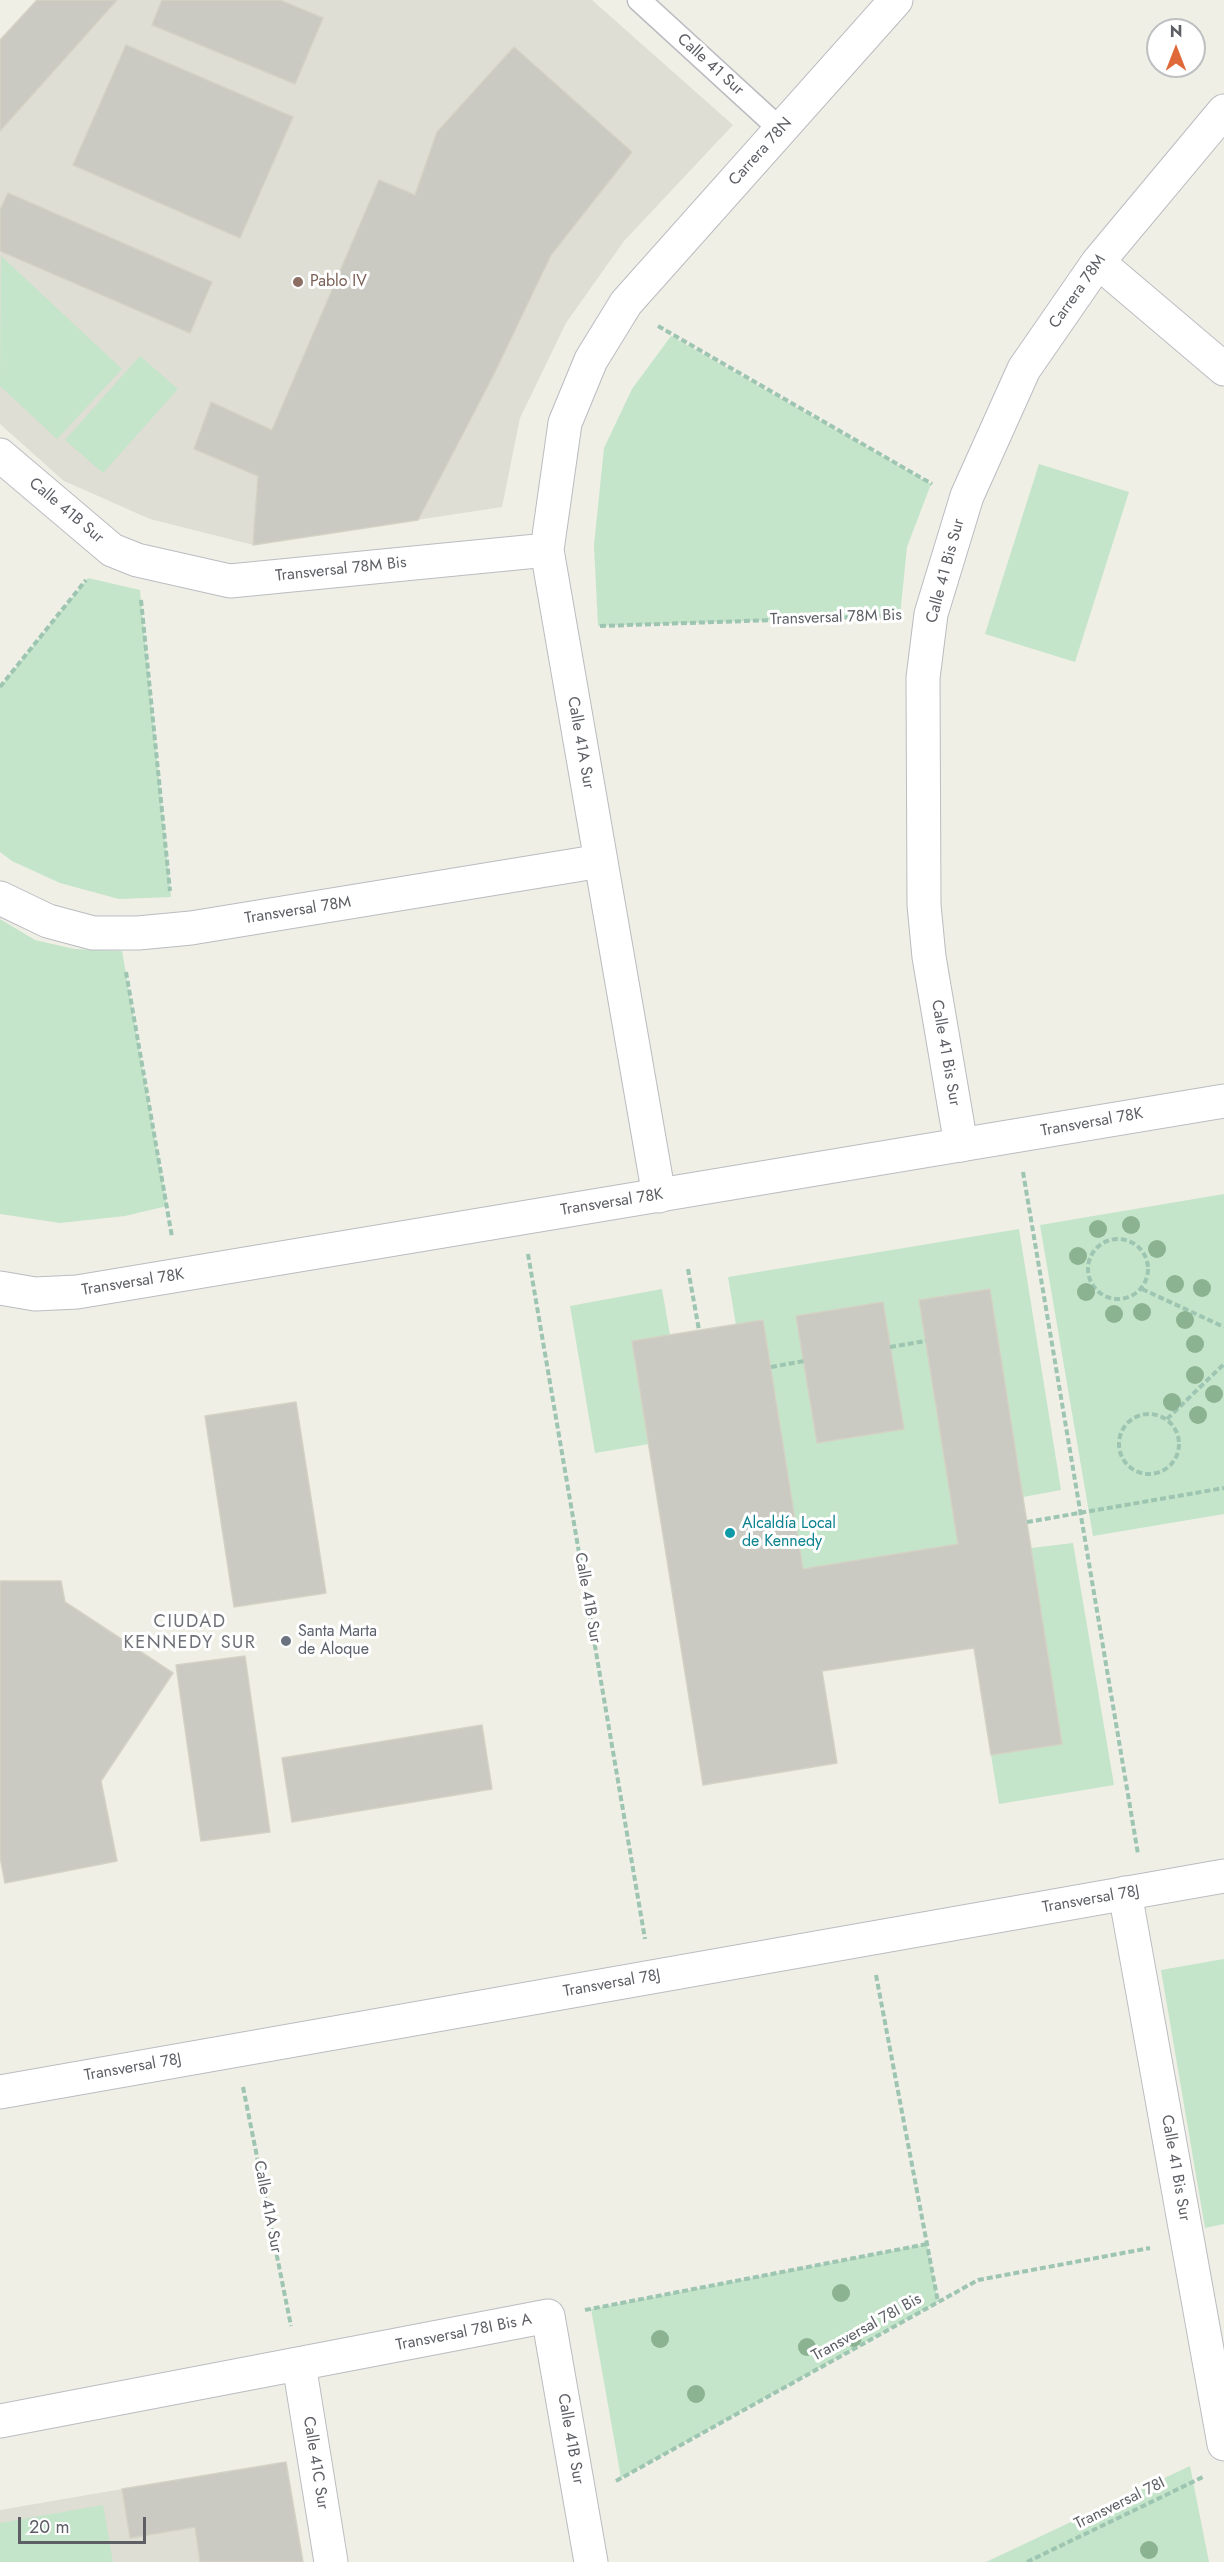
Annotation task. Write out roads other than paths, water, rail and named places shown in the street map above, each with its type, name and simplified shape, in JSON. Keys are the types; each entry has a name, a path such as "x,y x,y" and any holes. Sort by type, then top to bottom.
{"street":[{"name":"Carrera 78N","path":"626,303 896,0"},
{"name":"Carrera 78M","path":"967,496 1024,369 1098,262 1224,111"},
{"path":"1098,262 1224,369"},
{"name":"Calle 41A Sur","path":"626,303 591,360 566,423 547,550 659,1196"},
{"name":"Calle 41B Sur","path":"0,455 124,555"},
{"name":"Calle 41 Bis Sur","path":"961,1145 928,957 924,905 923,678 931,614 967,496"},
{"name":"Transversal 78M Bis","path":"124,555 230,581 547,550"},
{"name":"Transversal 78M","path":"0,898 48,921 93,933 173,930 601,861"},
{"name":"Transversal 78K","path":"0,1288 35,1294 77,1292 1224,1101"},
{"name":"Transversal 78J","path":"0,2092 1224,1876"},
{"name":"Calle 41 Bis Sur","path":"1135,1892 1219,2458"},
{"name":"Calle 41B Sur","path":"548,2316 591,2562"},
{"name":"Transversal 78I Bis A","path":"0,2421 548,2316"},
{"name":"Calle 41C Sur","path":"299,2364 331,2562"}],"lane":[{"name":"Calle 41 Sur","path":"639,0 781,130"}],"place":[{"name":"Pablo IV","path":"298,282"},
{"name":"Alcaldía Local de Kennedy","path":"730,1533"},
{"name":"Santa Marta de Aloque","path":"286,1641"}],"district":[{"name":"CIUDAD KENNEDY SUR","path":"190,1633"}]}
